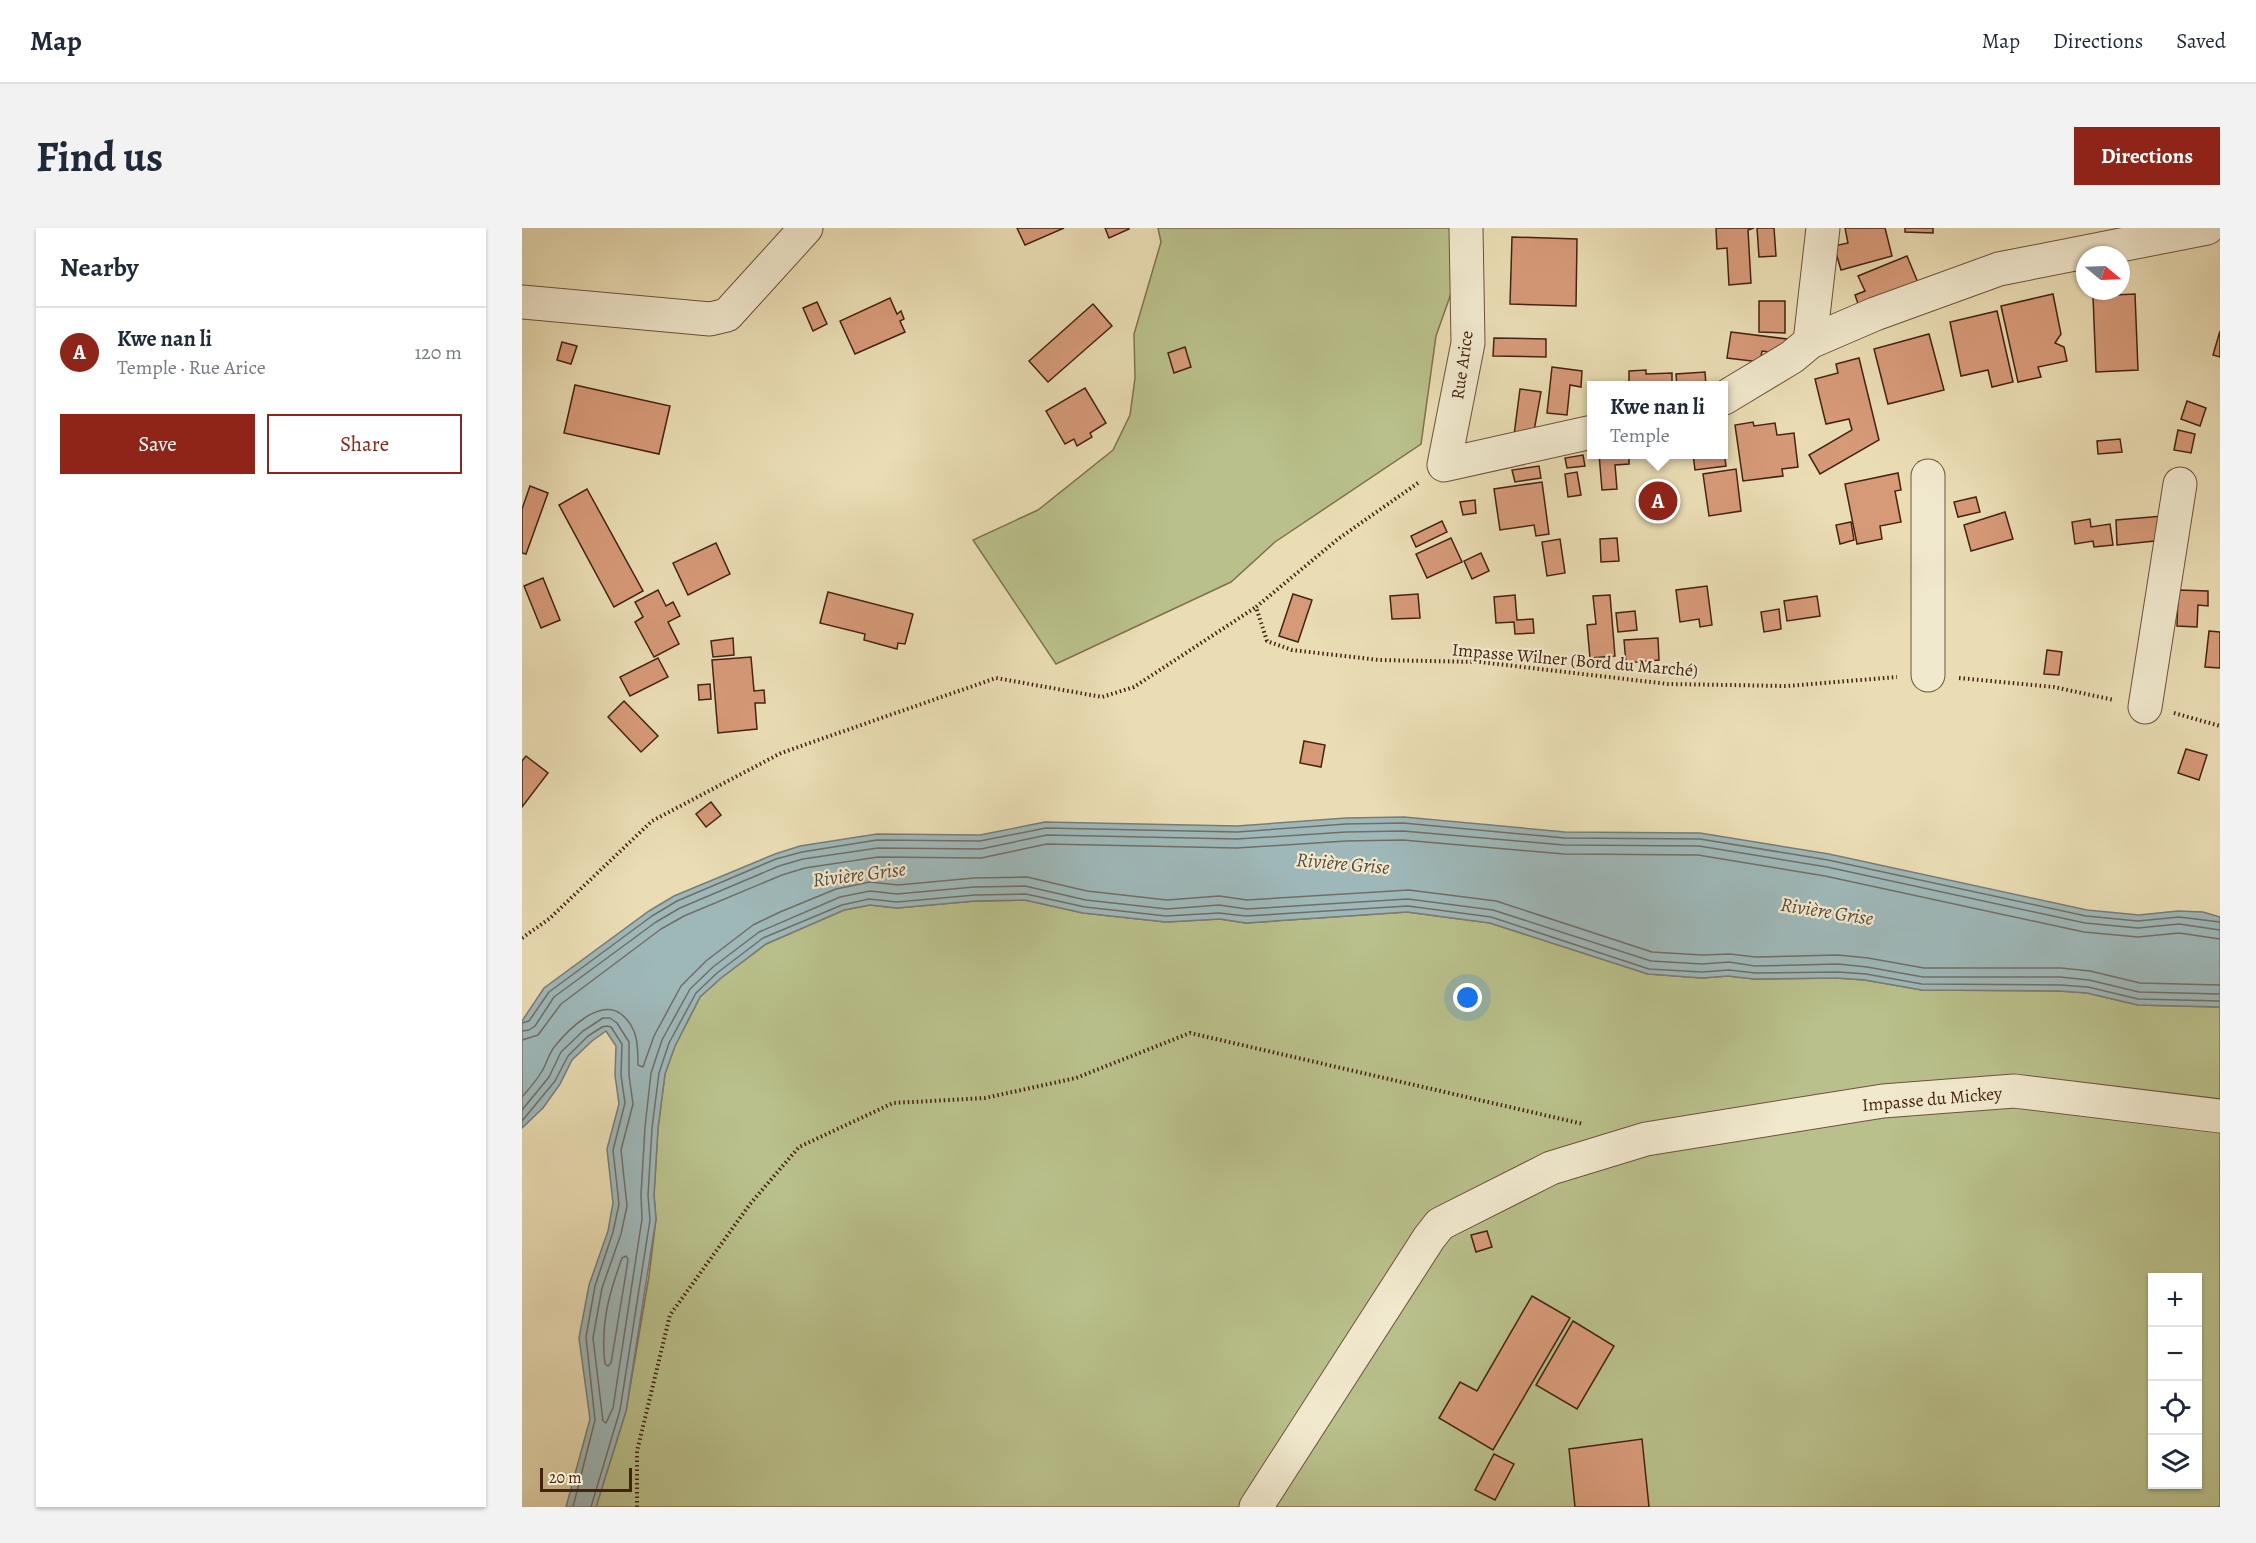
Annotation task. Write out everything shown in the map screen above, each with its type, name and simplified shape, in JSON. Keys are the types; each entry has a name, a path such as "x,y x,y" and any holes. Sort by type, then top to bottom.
{"street":[{"path":"522,302 710,319 727,315 806,228"},
{"name":"Rue Arice","path":"1444,465 1468,343 1466,228"},
{"path":"1810,342 1823,228"},
{"path":"1728,396 1792,357 1810,342 1875,314 1999,269 2207,228"},
{"path":"1444,465 1587,433"},
{"path":"1928,476 1928,675"},
{"path":"2145,707 2180,484"},
{"name":"Impasse du Mickey","path":"1256,1507 1428,1238 1440,1224 1551,1167 1646,1139 1883,1101 2014,1091 2220,1116"}],"path":[{"path":"522,939 549,919 652,821 781,753 996,678 1102,697 1134,687 1256,607 1338,539 1444,465"},
{"name":"Impasse Wilner (Bord du Marché)","path":"1256,607 1267,641 1292,650 1379,660 1480,662 1668,684 1787,686 1928,675 2054,687 2182,714 2220,726"},
{"path":"637,1507 637,1451 670,1315 750,1204 800,1146 893,1104 986,1098 1076,1078 1190,1032 1587,1125"}],"green space":[{"path":"1158,228 1464,228 1454,285 1436,336 1421,444 1275,542 1231,582 1056,664 973,540 1038,510 1113,450 1130,415 1135,378 1134,334 1161,242"},
{"path":"1025,900 1083,913 1166,922 1220,919 1246,923 1407,912 1490,923 1648,974 1702,978 1728,976 1754,979 1837,978 1865,980 1922,990 2059,991 2087,993 2138,1005 2220,1007 2220,1507 596,1507 626,1411 649,1276 656,1219 654,1195 658,1128 665,1074 675,1046 700,997 766,944 844,910 870,905 897,908 975,901"}],"water":[{"name":"Rivière Grise","path":"1404,817 1565,832 1700,833 1829,854 2087,910 2139,915 2178,911 2203,912 2220,917 2220,1007 2138,1005 2087,993 2060,991 1922,990 1865,980 1837,978 1754,979 1728,976 1702,978 1648,974 1490,923 1407,912 1246,923 1220,919 1166,922 1083,913 1025,900 975,901 897,908 870,905 844,910 766,944 721,978 700,997 675,1046 665,1074 658,1128 654,1195 656,1219 626,1411 596,1507 566,1507 590,1419 579,1338 589,1285 608,1231 613,1203 607,1149 619,1104 615,1075 616,1046 606,1031 572,1060 560,1084 543,1108 522,1128 522,1021 544,988 649,911 674,896 800,846 877,834 980,835 1045,822 1237,826 1346,818"}],"building":[{"path":"1017,228 1064,228 1025,245"},
{"path":"1105,228 1129,228 1129,229 1109,238"},
{"path":"1716,228 1754,228 1748,230 1751,283 1729,285 1727,248 1717,249"},
{"path":"1757,228 1774,228 1776,256 1759,257"},
{"path":"1845,228 1885,228 1892,256 1841,270 1834,246 1848,243"},
{"path":"1905,228 1933,228 1933,233 1905,232"},
{"path":"1512,237 1577,239 1576,306 1510,304"},
{"path":"1907,256 1921,290 1862,315 1855,295 1865,291 1858,276"},
{"path":"2053,294 2061,334 2055,343 2064,347 2067,361 2038,367 2041,377 2018,382 2001,306"},
{"path":"2130,294 2135,294 2138,370 2096,372 2093,300 2130,300"},
{"path":"890,298 897,314 901,311 904,319 900,321 905,332 855,354 840,321"},
{"path":"1759,301 1785,301 1785,333 1759,332"},
{"path":"817,302 827,324 813,331 803,308"},
{"path":"1093,304 1112,326 1048,382 1029,361"},
{"path":"1997,311 2013,382 1992,387 1988,370 1961,376 1950,322"},
{"path":"2220,331 2220,357 2213,355"},
{"path":"1731,332 1795,340 1793,355 1762,351 1760,362 1727,358"},
{"path":"1929,334 1944,390 1888,404 1874,349"},
{"path":"1494,338 1546,339 1546,357 1493,356"},
{"path":"562,342 577,346 571,364 557,360"},
{"path":"1185,347 1191,367 1174,373 1168,353"},
{"path":"1859,358 1879,440 1820,474 1809,455 1852,430 1849,419 1826,424 1815,379 1838,373 1836,364"},
{"path":"1552,367 1582,371 1581,387 1570,385 1567,415 1547,413"},
{"path":"1646,370 1646,374 1672,373 1672,381 1629,381 1629,371"},
{"path":"1705,372 1706,381 1677,381 1676,374"},
{"path":"575,385 670,406 659,454 564,433"},
{"path":"1085,388 1106,423 1090,433 1092,437 1077,446 1074,439 1065,444 1046,411"},
{"path":"1520,389 1541,392 1534,431 1513,443"},
{"path":"2187,401 2206,408 2200,426 2181,419"},
{"path":"1753,422 1754,426 1775,423 1777,435 1794,433 1798,467 1782,469 1783,476 1743,481 1735,425"},
{"path":"2178,430 2195,434 2191,453 2174,450"},
{"path":"2120,439 2122,452 2098,454 2097,441"},
{"path":"1583,455 1585,466 1567,468 1565,458"},
{"path":"1599,459 1629,459 1629,464 1615,465 1617,489 1602,490"},
{"path":"1694,459 1725,459 1726,466 1695,470"},
{"path":"1539,466 1541,478 1515,482 1512,470"},
{"path":"1736,469 1741,511 1709,516 1703,474"},
{"path":"1577,472 1581,495 1568,497 1565,474"},
{"path":"1898,473 1901,490 1895,491 1901,522 1880,526 1882,539 1857,544 1845,484"},
{"path":"1542,482 1549,534 1536,536 1534,525 1500,530 1494,489"},
{"path":"530,486 548,493 526,554 522,553 522,509"},
{"path":"587,489 643,591 614,607 559,505"},
{"path":"1976,497 1980,512 1958,517 1954,502"},
{"path":"1475,500 1476,513 1463,515 1460,502"},
{"path":"2005,512 2013,539 1971,551 1964,525"},
{"path":"2163,516 2164,540 2117,545 2116,520"},
{"path":"2090,519 2091,527 2110,524 2113,545 2094,547 2093,541 2075,544 2072,522"},
{"path":"1442,521 1447,532 1416,547 1411,536"},
{"path":"1851,522 1854,540 1840,544 1836,525"},
{"path":"1451,538 1462,562 1427,578 1416,554"},
{"path":"1617,538 1619,561 1601,562 1600,539"},
{"path":"1560,539 1565,573 1547,576 1542,542"},
{"path":"716,543 730,574 688,595 673,563"},
{"path":"1481,553 1489,571 1472,579 1464,561"},
{"path":"543,578 560,620 541,628 524,586"},
{"path":"1707,586 1712,625 1700,627 1699,619 1680,622 1676,590"},
{"path":"658,590 666,606 673,602 680,616 668,622 679,644 654,657 635,622 643,617 635,602"},
{"path":"2178,590 2208,591 2208,606 2198,605 2197,627 2177,626"},
{"path":"828,592 913,614 905,644 898,643 897,649 864,640 865,634 820,623"},
{"path":"1293,594 1312,600 1298,642 1279,636"},
{"path":"1418,594 1420,618 1392,619 1390,596"},
{"path":"1515,595 1517,620 1533,619 1534,633 1515,634 1514,622 1496,623 1494,597"},
{"path":"1610,595 1615,656 1590,658 1587,625 1596,624 1593,596"},
{"path":"1817,596 1820,616 1787,621 1784,601"},
{"path":"1779,609 1781,629 1764,632 1761,612"},
{"path":"1635,611 1637,630 1618,632 1616,613"},
{"path":"2209,631 2220,632 2220,668 2205,667"},
{"path":"733,638 734,655 713,657 711,641"},
{"path":"1658,638 1659,660 1626,663 1624,640"},
{"path":"2047,650 2062,652 2059,675 2044,674"},
{"path":"751,657 754,691 764,690 765,703 755,703 757,729 718,733 712,660"},
{"path":"658,658 668,677 630,696 620,677"},
{"path":"710,684 711,699 699,700 698,685"},
{"path":"624,701 658,736 641,752 608,717"},
{"path":"1304,741 1325,745 1321,767 1300,763"},
{"path":"2186,749 2207,755 2199,780 2178,773"},
{"path":"526,756 548,773 522,807 522,761"},
{"path":"711,802 721,815 706,827 696,814"},
{"path":"1487,1231 1492,1247 1476,1252 1471,1235"},
{"path":"1532,1296 1570,1318 1493,1450 1439,1418 1460,1382 1477,1391"},
{"path":"1573,1321 1614,1346 1577,1409 1536,1385"},
{"path":"1642,1439 1649,1507 1575,1507 1569,1449"},
{"path":"1494,1454 1514,1464 1495,1500 1475,1490"}],"place":[{"name":"Kwe nan li","path":"1658,501"}]}
